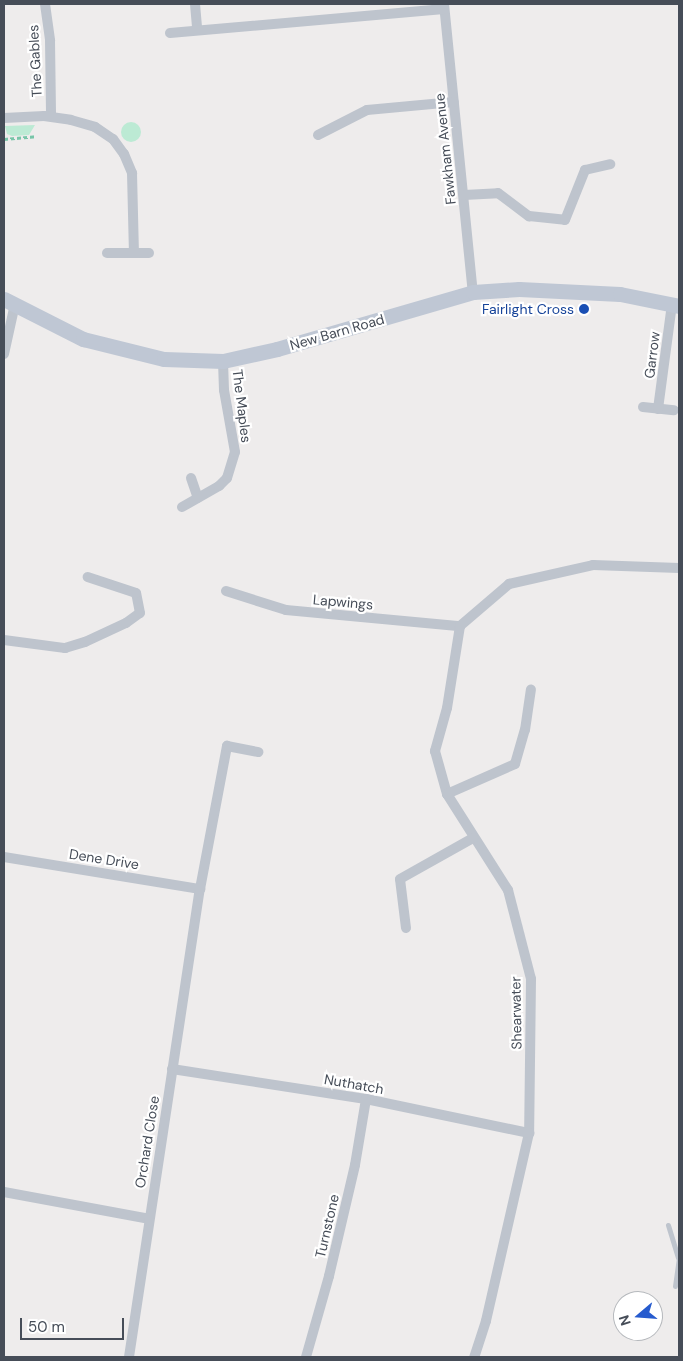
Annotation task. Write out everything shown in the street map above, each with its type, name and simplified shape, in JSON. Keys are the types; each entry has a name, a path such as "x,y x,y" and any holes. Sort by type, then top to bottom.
{"street":[{"name":"The Gables","path":"45,4 50,41 51,116"},
{"path":"195,4 197,29"},
{"path":"170,33 444,7"},
{"name":"Fawkham Avenue","path":"444,7 473,292"},
{"path":"318,135 366,110 454,102"},
{"path":"4,118 51,116 86,124 101,130 112,139 124,154 132,173 134,253"},
{"path":"464,195 498,193 529,216 566,220 585,170 610,164"},
{"path":"107,253 149,253"},
{"name":"New Barn Road","path":"9,301 83,339 164,360 223,361 277,350 473,292 519,289 620,294 676,305"},
{"path":"4,354 9,301"},
{"name":"Garrow","path":"658,409 676,305"},
{"name":"The Maples","path":"182,506 219,486 227,478 234,452 224,390 223,361"},
{"path":"644,407 676,411"},
{"path":"191,478 198,498"},
{"path":"460,626 508,584 593,564 679,568"},
{"path":"4,640 65,648 85,642 118,627 140,613 136,592 88,577"},
{"name":"Lapwings","path":"226,591 286,610 460,626"},
{"name":"Shearwater","path":"460,626 447,708 435,751 447,794 473,838 508,890 532,979 529,1133 486,1321 474,1357"},
{"path":"447,794 516,764 525,730 531,689"},
{"path":"172,1069 200,889 227,746 258,752"},
{"path":"406,928 400,879 473,838"},
{"name":"Dene Drive","path":"4,857 200,889"},
{"name":"Nuthatch","path":"172,1069 366,1099 529,1133"},
{"name":"Orchard Close","path":"129,1357 172,1069"},
{"name":"Turnstone","path":"306,1357 329,1276 356,1165 366,1099"},
{"path":"4,1192 149,1219"}],"lane":[{"path":"668,1225 678,1257 676,1286"}],"path":[{"path":"4,139 36,136"}],"green space":[{"path":"131,122 138,125 141,132 138,139 131,142 124,139 121,132 124,125"},
{"path":"35,125 29,135 12,136 7,134 5,126"}],"place":[{"name":"Fairlight Cross","path":"584,309"}]}
